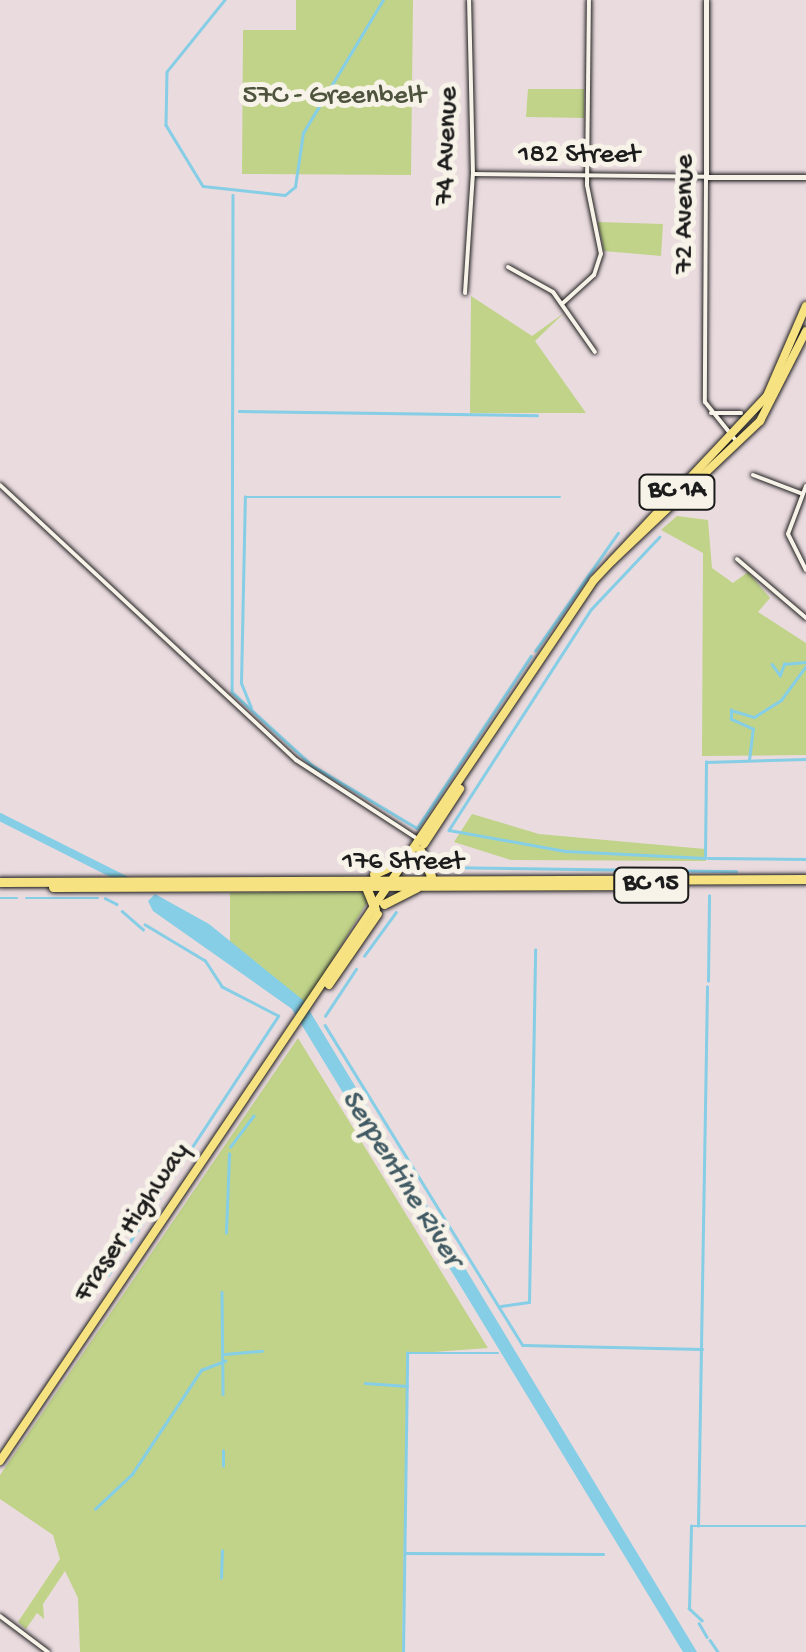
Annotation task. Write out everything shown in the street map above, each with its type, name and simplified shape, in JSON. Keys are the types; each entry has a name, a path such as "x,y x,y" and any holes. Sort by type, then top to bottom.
{"highway":[{"path":"420,845 431,876"},
{"path":"408,858 366,881 380,906 421,885"},
{"name":"176 Street","path":"0,884 150,886 431,876"},
{"name":"BC 15","path":"431,876 806,882"},
{"name":"176 Street","path":"107,883 140,879 366,881"},
{"name":"176 Street","path":"397,880 421,885 806,882"}],"main road":[{"name":"Fraser Highway","path":"0,1461 380,906 602,569 720,450 736,441 781,373 806,306"},
{"name":"Fraser Highway","path":"602,569 625,554 772,404 806,331"},
{"path":"397,880 456,792"},
{"name":"Fraser Highway","path":"397,880 420,845"}],"street":[{"name":"74 Avenue","path":"465,293 473,174 469,0"},
{"path":"562,303 599,262 588,177 589,0"},
{"name":"72 Avenue","path":"706,0 708,412"},
{"name":"182 Street","path":"473,174 806,177"},
{"path":"508,267 536,277 562,303 594,352"},
{"path":"708,412 741,412"},
{"path":"708,412 736,441"},
{"path":"718,424 725,436 720,450"},
{"path":"752,476 803,494"},
{"path":"0,485 296,760 420,845"},
{"path":"806,486 788,534 794,560 806,570"},
{"path":"737,559 806,618"},
{"path":"0,1616 48,1652"}],"green space":[{"name":"57C - Greenbelt","path":"296,0 413,0 411,175 242,174 243,30 296,30"},
{"path":"528,89 584,89 584,118 526,117"},
{"path":"598,222 663,224 661,256 604,251"},
{"path":"471,296 532,336 564,313 535,341 586,413 470,413"},
{"path":"677,516 708,520 712,568 733,583 748,572 770,598 758,612 806,643 806,755 702,756 703,553 661,530"},
{"path":"472,814 539,834 705,849 706,861 511,860 454,842"},
{"path":"362,892 368,901 302,1010 302,1000 230,946 230,893"},
{"path":"298,1038 488,1348 407,1354 402,1652 80,1652 78,1598 65,1571 43,1604 44,1619 37,1613 26,1629 18,1622 60,1559 53,1535 0,1499 0,1475"}],"water":[{"path":"155,894 209,924 303,1000 697,1652 683,1652 292,1009 153,911 148,901"}],"waterway":[{"path":"225,0 167,72 166,125 203,186 285,195 295,187 303,133 383,0"},
{"path":"233,195 232,692 312,765 417,828 531,656"},
{"path":"239,411 537,415"},
{"path":"251,708 241,683 245,497 560,497"},
{"path":"535,651 618,533"},
{"path":"660,537 591,610 449,830 566,851 705,858 706,762 806,759"},
{"path":"772,664 780,675 784,664 806,662"},
{"path":"749,760 753,729 731,719 731,710 754,717 781,700 806,666"},
{"name":"Serpentine River","path":"0,817 125,880"},
{"path":"708,858 806,859"},
{"path":"439,867 736,871"},
{"path":"708,981 709,896"},
{"path":"0,898 17,898"},
{"path":"26,898 98,898"},
{"path":"105,898 117,904"},
{"path":"122,911 143,929"},
{"path":"364,956 396,912"},
{"path":"108,1275 278,1016 222,987 205,961 145,925"},
{"path":"501,1306 529,1302 535,950"},
{"path":"325,1016 356,969"},
{"path":"698,1526 707,987"},
{"path":"325,1025 523,1345 702,1349"},
{"path":"230,1147 253,1116"},
{"path":"226,1233 229,1154"},
{"path":"222,1292 223,1394"},
{"path":"225,1354 262,1351"},
{"path":"403,1652 407,1353 498,1353"},
{"path":"95,1509 132,1474 201,1370 225,1361"},
{"path":"365,1383 407,1386"},
{"path":"223,1451 223,1466"},
{"path":"702,1621 689,1609 691,1526 806,1526"},
{"path":"221,1578 222,1551"},
{"path":"406,1553 603,1554"},
{"path":"699,1623 707,1637"},
{"path":"710,1640 718,1652"}]}
